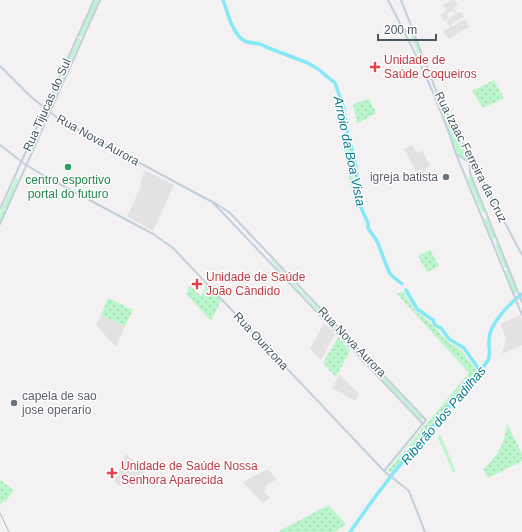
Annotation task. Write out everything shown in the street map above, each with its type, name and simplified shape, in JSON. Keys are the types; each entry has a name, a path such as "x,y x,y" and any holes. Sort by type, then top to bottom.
{"main road":[{"name":"Rua Tijucas do Sul","path":"0,209 94,0"},
{"name":"Rua Tijucas do Sul","path":"0,224 100,0"},
{"name":"Rua Izaac Ferreira da Cruz","path":"388,0 425,75 449,131 456,154 522,316"},
{"name":"Rua Izaac Ferreira da Cruz","path":"401,0 432,80 447,113 522,255"},
{"path":"405,33 408,28 413,29"},
{"path":"77,38 80,37 82,40"},
{"name":"Rua Nova Aurora","path":"0,66 49,113 89,137 207,199 229,212 426,420 423,424 222,212 207,199"},
{"path":"62,73 63,76 66,75"},
{"path":"40,120 41,123 45,123"},
{"path":"31,142 34,142 35,144"},
{"name":"Rua Ourizona","path":"0,145 26,165 166,242 177,252 382,468 409,491 425,532"},
{"path":"469,153 470,172 522,302"},
{"path":"456,154 477,168"},
{"path":"470,172 473,167 477,168"},
{"path":"16,175 18,178 21,177"},
{"path":"480,212 486,213"},
{"path":"482,218 488,218"},
{"path":"503,268 509,269"},
{"path":"357,355 360,351"},
{"path":"361,358 362,355 364,355"},
{"path":"385,470 423,424"}],"shaded area":[{"path":"455,0 458,6 454,8 457,13 461,12 464,17 451,24 452,26 465,19 469,27 448,39 443,31 450,27 447,22 456,14 453,11 447,14 449,18 444,21 440,15 446,11 443,5"},
{"path":"412,145 417,153 422,150 430,166 425,169 429,178 421,182 404,149"},
{"path":"145,170 174,185 153,231 127,217 142,184 140,183"},
{"path":"101,315 125,326 116,347 96,325"},
{"path":"520,316 522,321 522,345 502,354 506,338 500,324"},
{"path":"324,323 335,334 321,360 310,349"},
{"path":"339,375 359,394 355,401 332,388"},
{"path":"126,454 145,472 120,486 114,482"},
{"path":"268,469 277,479 265,486 266,488 264,491 270,498 262,503 243,482"}],"green space":[{"path":"95,0 99,0 82,37 79,36"},
{"path":"408,29 412,29 426,63 418,53"},
{"path":"80,38 81,40 64,75 63,73 78,39"},
{"path":"62,76 64,77 49,111 47,109"},
{"path":"494,80 504,98 483,108 472,91"},
{"path":"369,99 376,113 357,124 353,104"},
{"path":"439,101 455,127 461,144 455,139 463,148 466,160 457,153"},
{"path":"342,111 346,128 343,130 341,128 338,112"},
{"path":"347,132 352,157 353,182 351,191 342,137"},
{"path":"470,175 485,212 482,212 468,179"},
{"path":"16,178 18,180 0,222 0,214"},
{"path":"484,218 487,219 496,238 492,239"},
{"path":"497,243 508,269 505,268 495,245"},
{"path":"430,250 439,266 427,272 418,256"},
{"path":"271,259 337,329 336,330 271,261"},
{"path":"505,270 508,270 517,292 514,294"},
{"path":"190,285 201,297 206,285 221,301 211,321 186,294"},
{"path":"403,291 415,311 431,323 447,341 461,350 477,371 391,473 388,470 469,373 397,294"},
{"path":"108,298 133,310 125,326 101,315"},
{"path":"342,333 423,419 422,421 340,335"},
{"path":"338,337 350,351 336,377 323,363"},
{"path":"507,424 522,454 522,461 488,478 483,469 500,449"},
{"path":"439,435 441,436 455,470 454,473 438,438"},
{"path":"0,480 14,490 0,506"},
{"path":"328,505 346,524 335,532 278,532"}],"waterway":[{"name":"Arroio da Boa Vista","path":"223,0 230,21 236,32 243,40 263,45 308,63 335,83 344,109 346,127 356,167 356,189 358,201 368,223 368,228 377,241 389,272 402,284"},
{"name":"Arroio da Boa Vista","path":"406,290 417,309 433,320 435,325 441,328 449,339 464,348 480,371"},
{"name":"Riberão dos Padilhas","path":"350,532 395,471 487,362 490,354 489,343 492,327 506,308 522,294"}],"railway":[{"path":"0,513 9,532"}],"place":[{"name":"Unidade de Saúde Coqueiros","path":"375,67"},
{"name":"centro esportivo portal do futuro","path":"68,167"},
{"name":"igreja batista","path":"446,177"},
{"name":"Unidade de Saúde João Cândido","path":"197,284"},
{"name":"capela de sao jose operario","path":"14,403"},
{"name":"Unidade de Saúde Nossa Senhora Aparecida","path":"112,473"}]}
